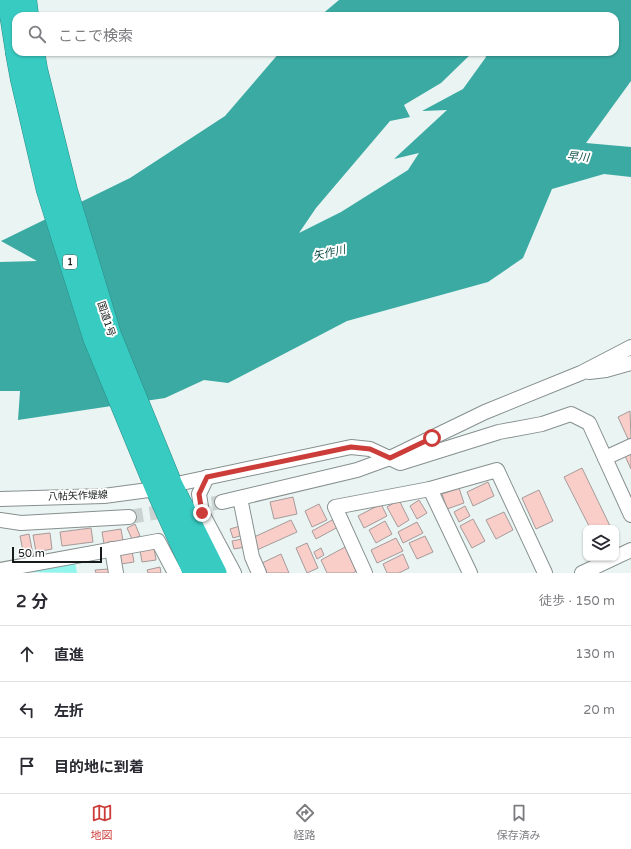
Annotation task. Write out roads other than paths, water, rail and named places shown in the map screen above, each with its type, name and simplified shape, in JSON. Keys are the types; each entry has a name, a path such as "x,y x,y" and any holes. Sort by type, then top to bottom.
{"highway":[{"name":"国道1号","path":"8,0 12,26"},
{"path":"26,0 28,12"},
{"name":"国道1号","path":"17,56 47,190 91,331 155,463"},
{"name":"国道1号","path":"35,56 67,191 111,336 194,573"},
{"name":"国道1号","path":"164,487 216,573"}],"street":[{"path":"222,502 357,470 390,458 485,412 581,373 631,347"},
{"path":"581,373 606,370 631,363"},
{"path":"390,458 400,463 499,432 542,424 571,414 589,423 631,516"},
{"path":"605,458 631,446"},
{"name":"八帖矢作堤線","path":"0,499 104,496 164,487 351,447 370,449 390,458"},
{"path":"364,573 335,507 430,489 496,470 545,573"},
{"path":"207,477 199,494 202,513 234,573"},
{"path":"430,489 470,573"},
{"path":"240,498 252,557 259,573"},
{"path":"0,520 21,522 129,517"},
{"path":"0,570 158,541 175,573"},
{"path":"112,549 116,573"},
{"path":"619,556 631,550"},
{"path":"582,573 608,561"}],"water":[{"path":"339,0 631,0 631,81 586,143 631,147 631,177 604,174 552,189 523,258 488,282 347,321 228,383 204,380 165,398 18,420 20,391 0,391 0,262 37,261 1,241 130,178 225,116 277,56 469,56 441,83 404,105 410,117 390,121 316,208 299,233 341,212 408,170 419,153 394,159 447,110 422,111 463,89 486,56 619,56 619,12 325,12"}],"tunnel":[{"path":"129,517 222,502"}],"water label":[{"name":"早川","path":"578,157"},
{"name":"矢作川","path":"329,253"}]}
